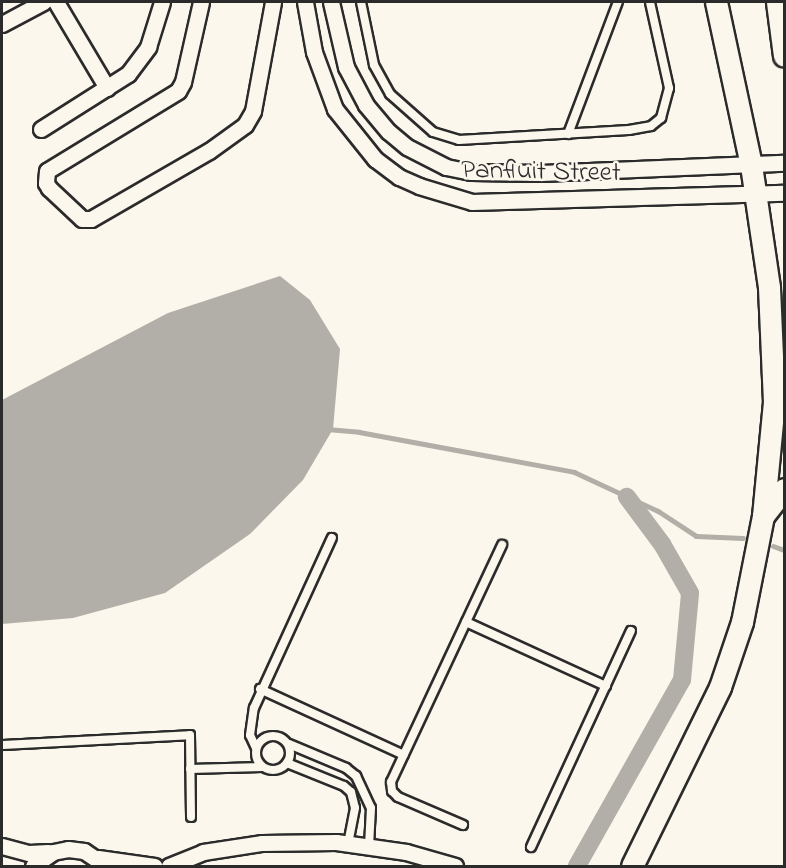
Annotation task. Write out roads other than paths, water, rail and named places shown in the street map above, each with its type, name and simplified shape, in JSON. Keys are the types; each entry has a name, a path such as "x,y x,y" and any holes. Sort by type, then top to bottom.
{"main road":[{"path":"632,867 720,687 742,622 763,516 774,402 769,287 751,165 716,2"},
{"path":"780,7 784,56"},
{"path":"763,516 784,489"}],"street":[{"path":"2,24 43,2"},
{"path":"56,2 107,88"},
{"path":"41,129 128,74 148,47 162,2"},
{"path":"201,2 183,82 178,91 47,171 46,183 49,188 82,219 91,219 209,151 245,125 253,111 273,2"},
{"name":"Panfluit Street","path":"305,2 314,52 335,109 375,159 399,177 418,186 445,196 472,202 784,193"},
{"name":"Panfluit Street","path":"331,2 346,67 366,105 389,132 407,147 446,167 471,172 541,173 784,163"},
{"path":"169,867 203,852 262,843 348,844 406,852 455,867"},
{"path":"2,846 29,854 68,849 84,851 102,862 154,867"},
{"path":"33,867 53,852"}],"lane":[{"path":"361,2 374,65 390,94 433,132 459,140 629,130 651,126 661,118 669,88 650,2"},
{"path":"568,134 618,2"},
{"path":"262,766 250,735 250,724 260,689 332,538"},
{"path":"463,825 398,797 392,791 391,782 502,545"},
{"path":"466,622 606,686"},
{"path":"531,847 630,631"},
{"path":"260,689 404,755"},
{"path":"2,745 190,735 191,817"},
{"path":"256,748 265,737 271,735 346,768 356,776 371,808 369,847"},
{"path":"190,769 262,766 276,770 287,764 291,751 289,744"},
{"path":"287,764 344,786 351,792 355,808 348,844"}],"waterway":[{"path":"327,429 359,432 574,472 658,511 696,536 743,538"},
{"path":"577,866 682,680 690,593 662,544 627,497"},
{"path":"773,546 784,550"}]}
